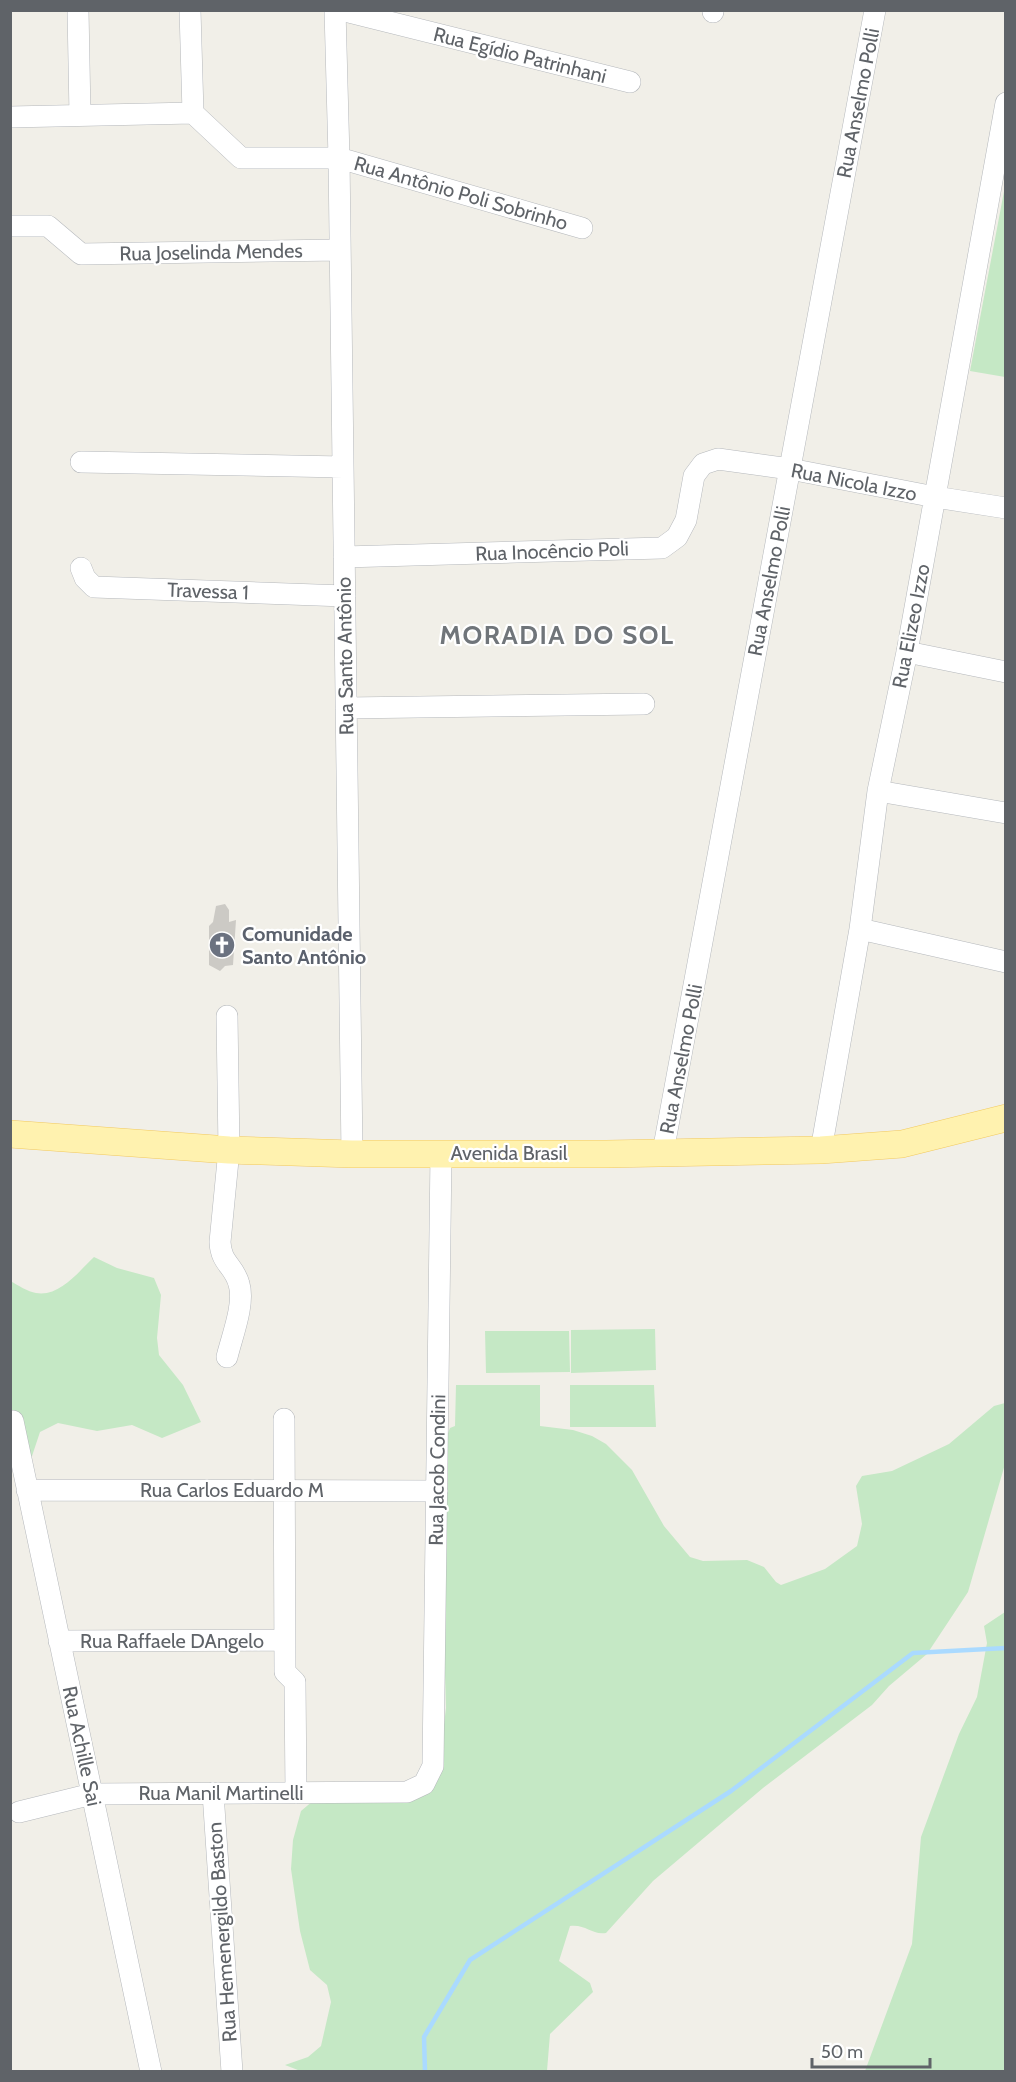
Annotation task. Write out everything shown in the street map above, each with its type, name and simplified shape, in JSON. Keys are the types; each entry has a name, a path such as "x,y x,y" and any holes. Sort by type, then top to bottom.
{"main road":[{"name":"Avenida Brasil","path":"10,1134 229,1150 352,1154 821,1150 902,1144 1005,1118"}],"street":[{"path":"78,10 80,115"},
{"path":"10,117 193,113 190,10"},
{"name":"Rua Santo Antônio","path":"335,10 339,158 352,1154"},
{"name":"Rua Egídio Patrinhani","path":"341,10 630,82"},
{"name":"Rua Anselmo Polli","path":"663,1152 875,10"},
{"name":"Rua Elizeo Izzo","path":"821,1150 860,929 878,791 907,652 1005,103"},
{"name":"Rua Antônio Poli Sobrinho","path":"193,113 241,158 339,158 582,228"},
{"name":"Rua Joselinda Mendes","path":"10,226 48,226 81,254 340,250"},
{"name":"Rua Nicola Izzo","path":"703,464 718,459 790,469 1005,508"},
{"path":"81,462 343,467"},
{"name":"Rua Inocêncio Poli","path":"344,556 662,548 677,537 686,520 693,476 703,464"},
{"name":"Travessa 1","path":"81,568 85,578 94,586 345,596"},
{"path":"907,652 1005,672"},
{"path":"346,708 644,704"},
{"path":"878,791 1005,813"},
{"path":"860,929 1005,962"},
{"path":"227,1016 229,1150 220,1254 239,1283 241,1300 227,1356"},
{"name":"Rua Jacob Condini","path":"424,1784 434,1766 441,1154"},
{"path":"284,1419 285,1672 295,1682 296,1793"},
{"name":"Rua Achille Sai","path":"13,1421 151,2072"},
{"name":"Rua Carlos Eduardo M","path":"27,1490 437,1491"},
{"name":"Rua Raffaele DAngelo","path":"59,1641 285,1641"},
{"name":"Rua Manil Martinelli","path":"19,1812 92,1794 407,1792 424,1784"},
{"name":"Rua Hemenergildo Baston","path":"213,1793 232,2072"}],"green space":[{"path":"1005,186 1006,377 970,371"},
{"path":"94,1257 117,1268 154,1278 161,1295 157,1338 159,1355 183,1385 201,1422 162,1438 132,1425 97,1431 58,1423 40,1432 32,1456 23,1458 11,1419 10,1281 33,1292 53,1291 68,1282"},
{"path":"655,1329 656,1370 571,1373 571,1330"},
{"path":"485,1331 569,1331 570,1372 486,1373"},
{"path":"456,1385 540,1385 540,1426 573,1430 592,1436 606,1444 632,1470 664,1526 690,1557 703,1561 747,1560 764,1567 781,1585 825,1569 857,1546 862,1524 856,1486 862,1476 892,1471 949,1444 994,1406 1005,1403 1005,1464 968,1592 927,1654 889,1686 872,1705 763,1788 653,1881 606,1933 570,1926 559,1961 590,1983 593,1992 550,2034 547,2071 303,2072 285,2065 308,2057 321,2046 331,2002 327,1985 310,1970 300,1931 291,1869 293,1840 301,1811 314,1800 416,1794 438,1773 446,1708 443,1610 448,1473 445,1441 450,1428 455,1426"},
{"path":"570,1385 654,1385 656,1427 570,1427"},
{"path":"1005,1612 1005,2071 865,2071 912,1944 921,1837 959,1734 977,1697 987,1643 984,1626"}],"building":[{"name":"Comunidade Santo Antônio","path":"225,904 229,910 229,922 236,920 233,965 225,966 220,971 209,965 209,926 213,922 216,906"}],"waterway":[{"path":"425,2072 424,2037 470,1960 731,1791 913,1653 1006,1648"}],"place":[{"name":"Comunidade Santo Antônio","path":"222,945"}],"district":[{"name":"MORADIA DO SOL","path":"557,635"}]}
